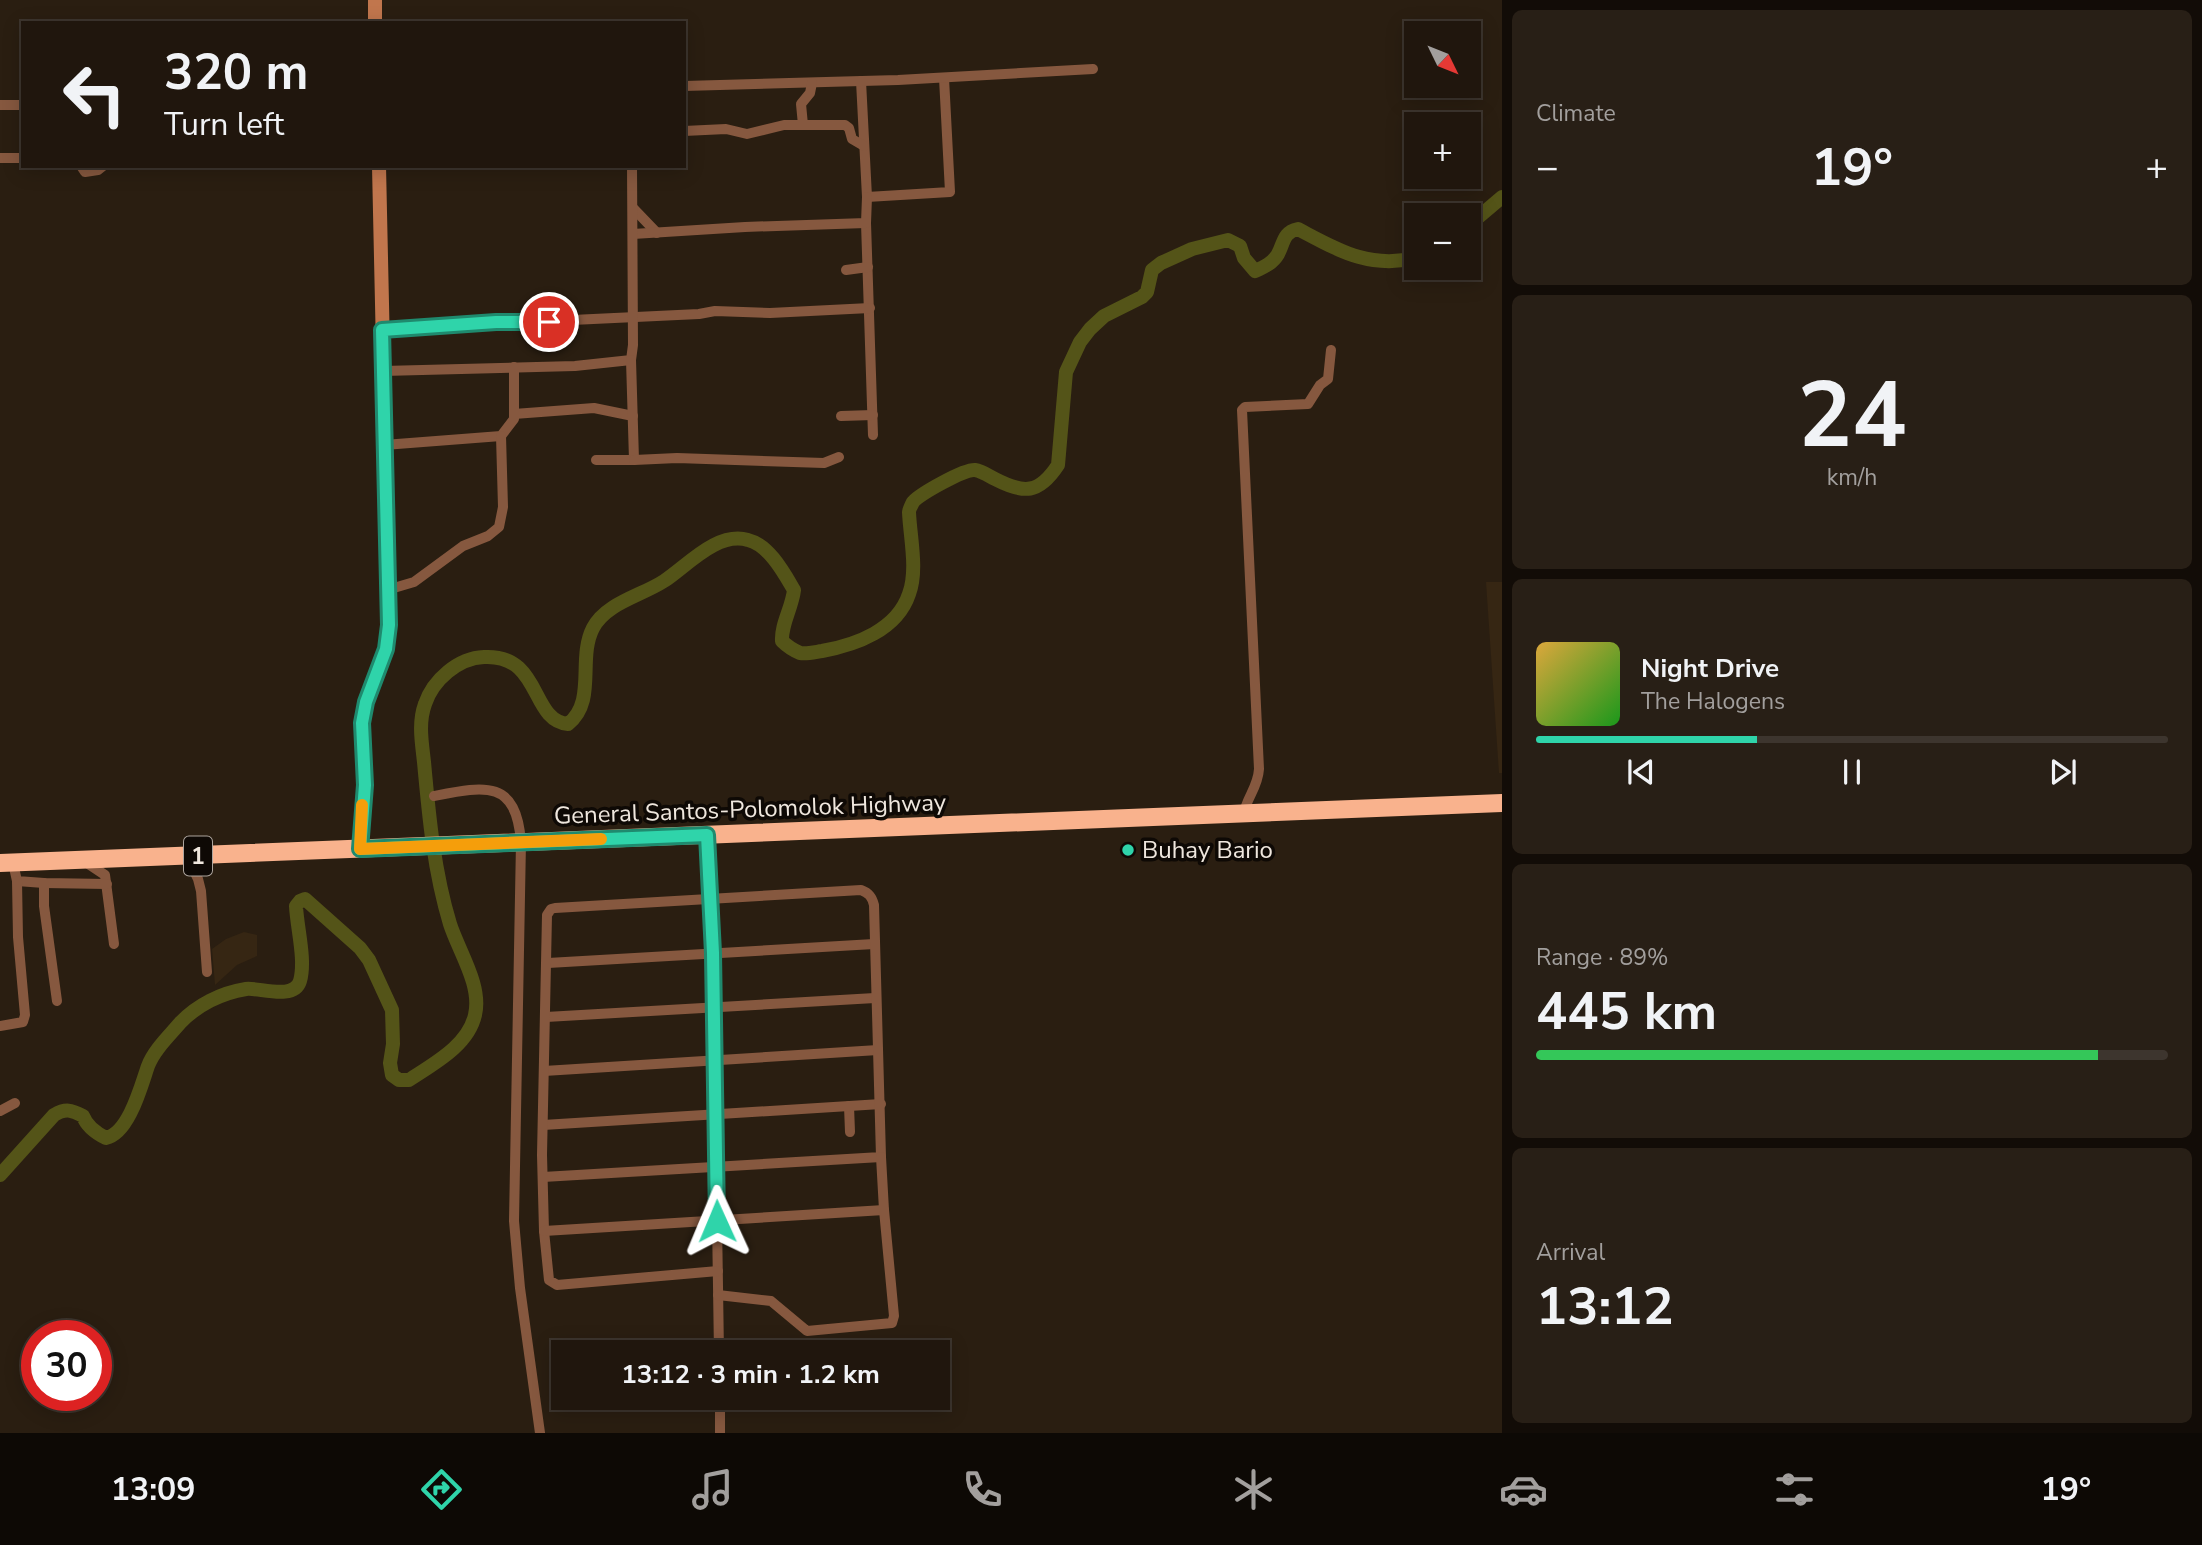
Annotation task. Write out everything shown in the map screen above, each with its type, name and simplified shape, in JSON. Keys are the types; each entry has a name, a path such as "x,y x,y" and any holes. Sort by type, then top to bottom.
{"highway":[{"name":"General Santos-Polomolok Highway","path":"10,869 84,860 1502,803"}],"street":[{"path":"374,0 375,21"},
{"path":"686,86 944,78 1093,69"},
{"path":"867,197 950,192 944,78"},
{"path":"861,81 873,436"},
{"path":"803,125 801,104 810,93 812,83"},
{"path":"0,105 21,105"},
{"path":"686,131 726,129 747,134 765,128 846,125 852,139 864,146"},
{"path":"0,158 21,158"},
{"path":"82,168 85,172 100,168"},
{"path":"360,849 365,785 362,723 366,702 386,649 389,625 379,168"},
{"path":"632,168 631,360 634,460"},
{"path":"633,208 657,233"},
{"path":"633,234 866,223"},
{"path":"846,270 868,267"},
{"path":"382,330 496,322 631,318 715,311 770,313 870,308"},
{"path":"1244,813 1246,803 1257,785 1259,769 1242,410 1245,407 1308,404 1319,386 1328,379 1331,350"},
{"path":"383,371 575,366 631,360"},
{"path":"384,445 501,436 512,424 514,414 514,367"},
{"path":"514,414 594,408 633,416"},
{"path":"841,416 873,415"},
{"path":"387,590 414,582 463,546 488,536 499,527 503,517 501,436"},
{"path":"635,446 657,459"},
{"path":"596,460 677,458 824,463 839,457"},
{"path":"434,796 486,788 514,807 519,819 521,842 517,933 514,1221 518,1276 540,1433"},
{"path":"707,835 717,1329"},
{"path":"187,856 201,891 207,972"},
{"path":"84,860 105,875 114,944"},
{"path":"0,1026 23,1023 25,1014 10,869 44,883 107,884"},
{"path":"44,883 44,906 57,1001"},
{"path":"715,1271 553,1283 547,1275 543,1125 547,915 551,909 709,895 861,890 873,899 881,1157 894,1316 892,1324 807,1331 771,1301 718,1295"},
{"path":"548,962 874,944"},
{"path":"546,1017 876,998"},
{"path":"544,1071 877,1051"},
{"path":"0,1111 15,1103"},
{"path":"543,1125 881,1104"},
{"path":"849,1107 850,1132"},
{"path":"543,1178 881,1157"},
{"path":"544,1231 884,1210"},
{"path":"715,1271 718,1295 717,1340"},
{"path":"718,1410 718,1432"}],"shaded area":[{"path":"1486,582 1502,582 1502,773 1499,773"},
{"path":"244,932 257,935 257,956 237,965 215,985 212,949 226,939"}],"waterway":[{"path":"1481,215 1502,197"},
{"path":"0,1175 54,1115 62,1111 72,1111 83,1116 92,1129 106,1138 114,1134 128,1118 154,1054 180,1023 202,1005 246,989 283,992 296,987 302,973 296,906 305,899 360,948 369,960 392,1010 392,1075 399,1080 409,1080 439,1061 457,1045 465,1036 475,1015 475,992 473,980 450,924 440,884 430,823 421,726 429,695 440,679 456,666 474,658 503,659 526,676 547,712 556,720 568,724 577,715 582,704 586,653 593,628 599,619 615,606 664,581 714,545 736,539 748,540 763,548 794,590 782,635 782,641 786,645 805,653 861,640 874,634 895,617 909,594 913,575 909,512 917,498 969,471 980,471 1005,484 1023,489 1037,486 1051,475 1058,465 1066,372 1080,342 1104,316 1142,297 1147,292 1152,270 1161,263 1192,249 1228,240 1240,246 1244,258 1255,271 1274,260 1287,235 1298,229 1354,256 1383,261 1404,260"}],"slow traffic":[{"path":"362,805 360,849 601,839"}],"place":[{"name":"Buhay Bario","path":"1128,850"}],"route":[{"path":"549,322 496,322 382,330 389,625 386,649 366,702 362,723 365,785 360,849 707,835 713,953 717,1221"}]}
